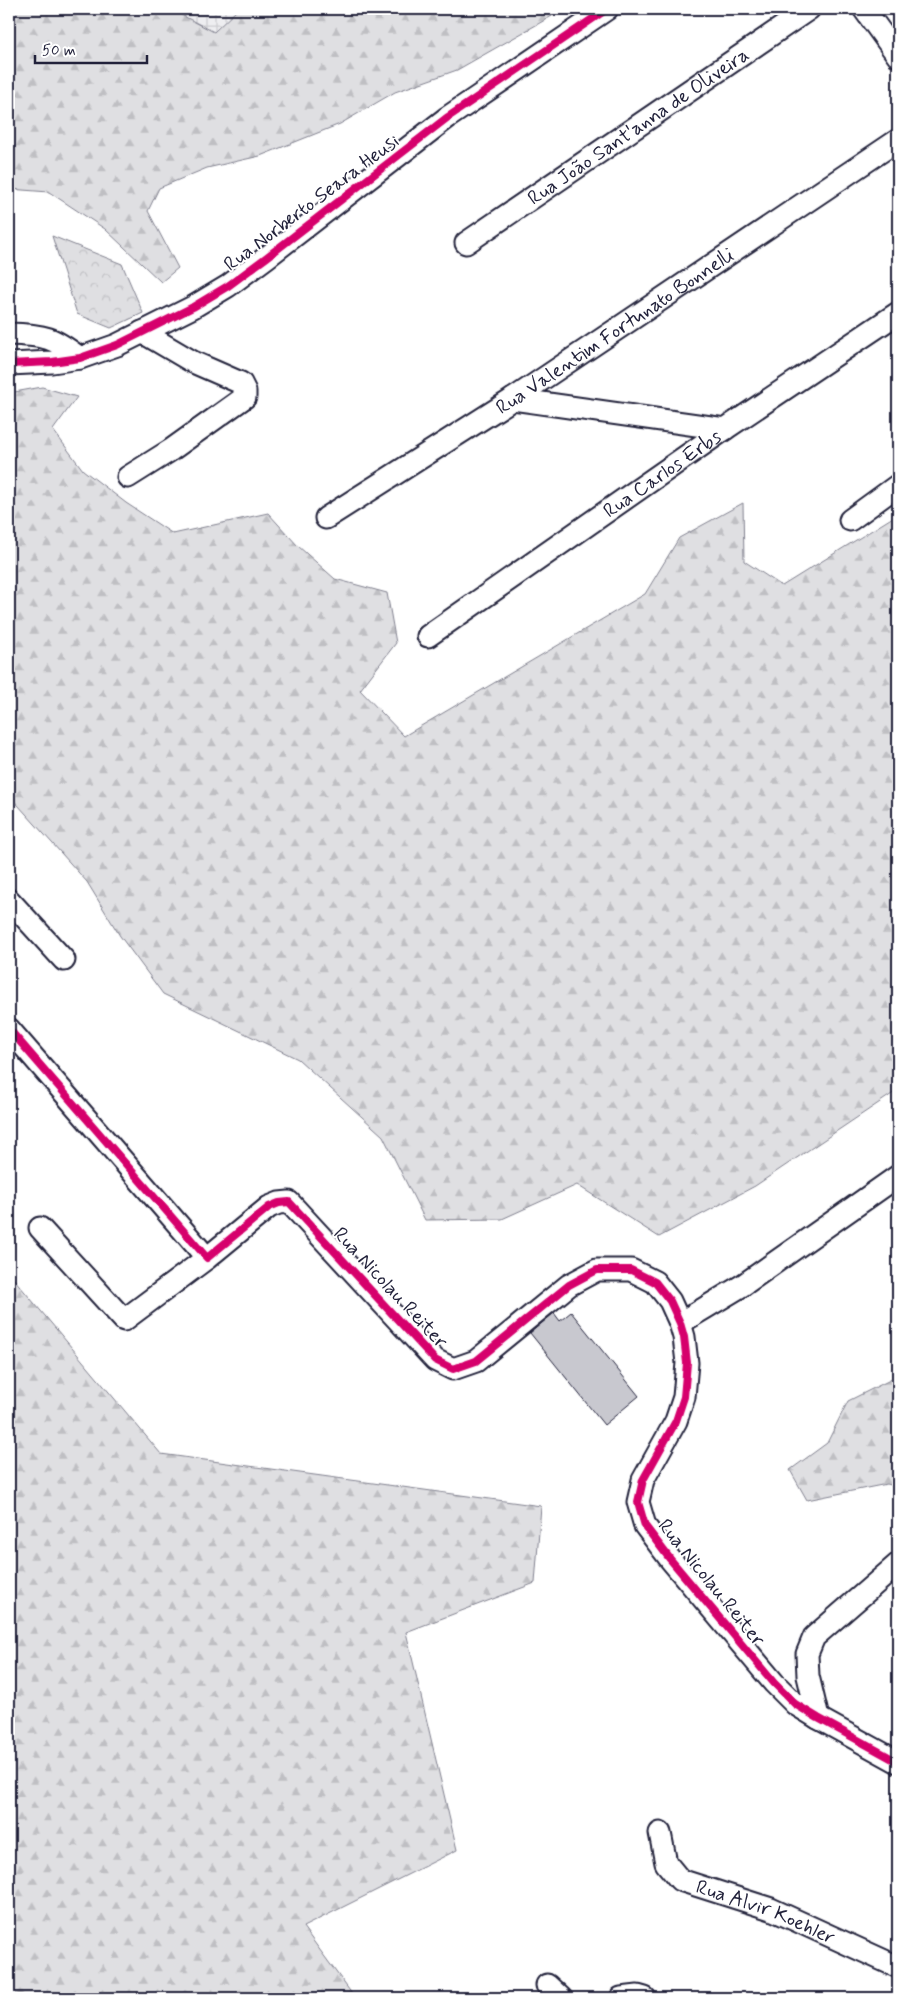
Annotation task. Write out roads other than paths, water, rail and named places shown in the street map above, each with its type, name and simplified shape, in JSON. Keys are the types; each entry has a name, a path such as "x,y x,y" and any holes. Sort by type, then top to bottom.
{"street":[{"name":"Rua Norberto Seara Heusi","path":"9,364 52,362 80,358 116,345 193,307 228,286 448,117 607,9"},
{"name":"Rua João Sant'anna de Oliveira","path":"466,243 809,9"},
{"path":"864,9 898,56"},
{"name":"Rua Valentim Fortunato Bonnelli","path":"326,518 513,399 898,140"},
{"name":"Rua Carlos Erbs","path":"428,636 725,429 898,313"},
{"path":"128,477 171,450 245,397 245,390 241,383 193,362 142,332"},
{"path":"9,334 43,336 59,342 80,358"},
{"path":"513,399 725,429"},
{"path":"850,520 898,485"},
{"path":"9,900 64,960"},
{"path":"9,1029 208,1258 124,1320 40,1228"},
{"path":"680,1322 743,1285 898,1176"},
{"name":"Rua Nicolau Reiter","path":"208,1258 269,1206 289,1202 435,1360 453,1369 476,1361 569,1285 597,1270 631,1270 655,1282 670,1301 680,1322 687,1363 684,1397 676,1421 644,1480 638,1502 645,1526 670,1559 774,1683 795,1704 898,1762"},
{"path":"818,1718 808,1676 807,1654 814,1637 898,1564"},
{"name":"Rua Alvir Koehler","path":"660,1833 666,1863 680,1880 771,1909 898,1967"},
{"path":"621,1998 638,1996 645,1998"}]}
